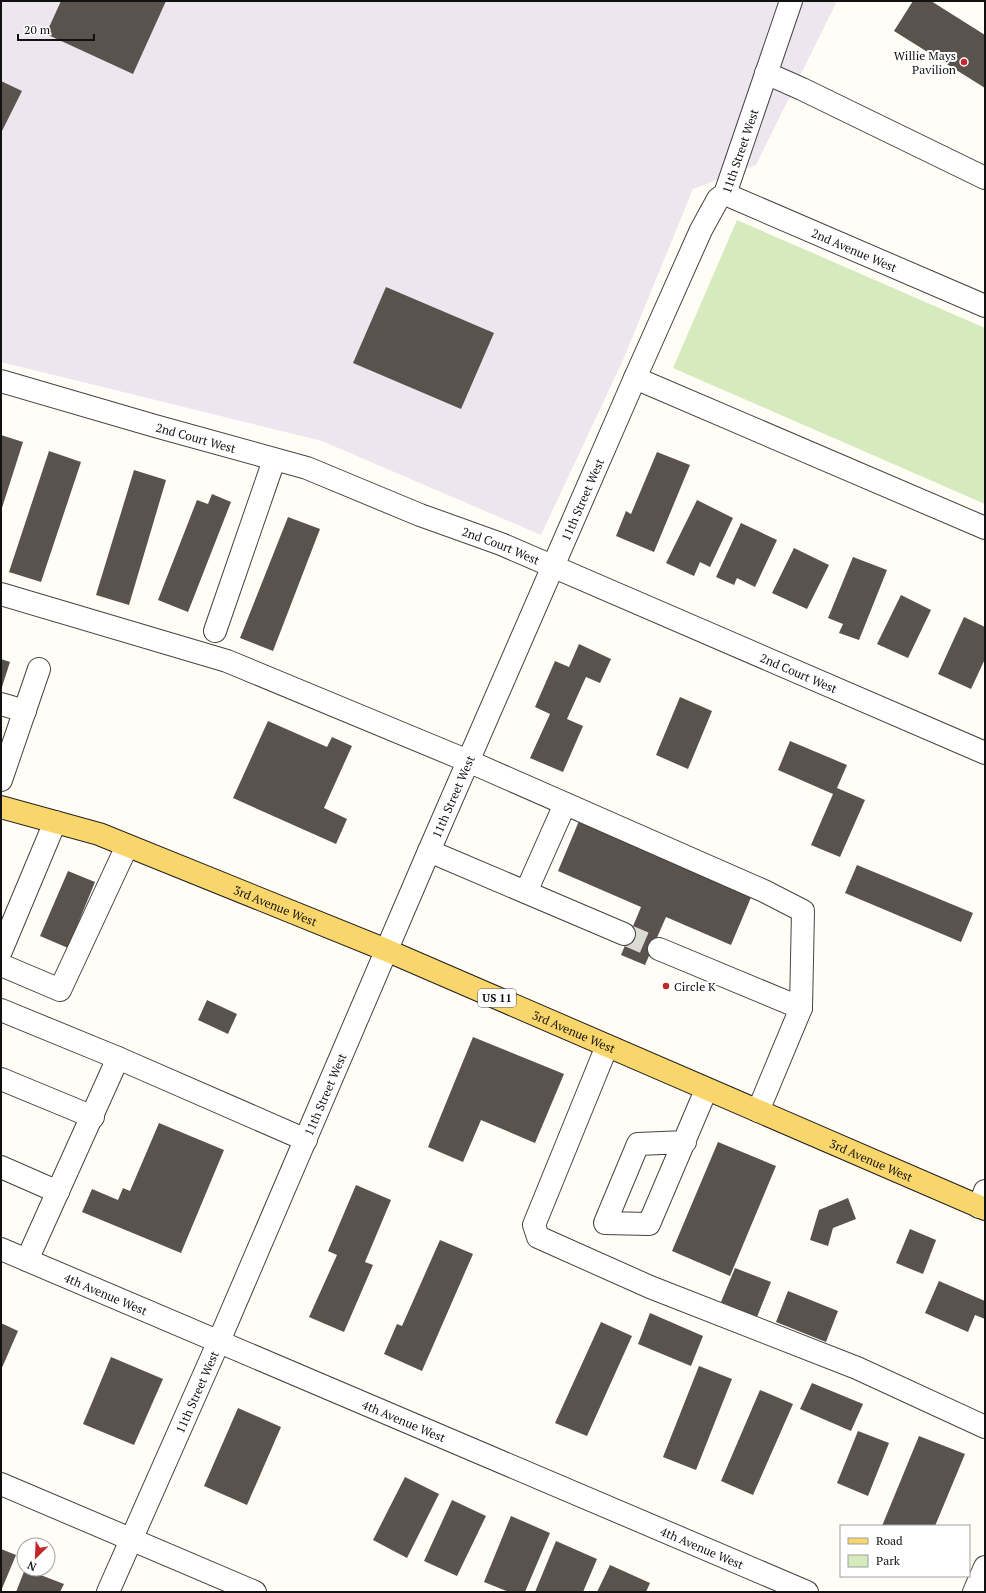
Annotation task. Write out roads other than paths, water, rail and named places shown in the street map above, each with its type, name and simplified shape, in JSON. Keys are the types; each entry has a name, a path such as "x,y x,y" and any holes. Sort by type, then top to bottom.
{"main road":[{"name":"3rd Avenue West","path":"1,807 99,834 386,950 706,1090 983,1202"}],"street":[{"name":"11th Street West","path":"108,1592 306,1140 386,950 552,566 701,230 718,199 725,194 791,1"},
{"path":"766,73 985,178"},
{"name":"2nd Avenue West","path":"725,194 985,306"},
{"path":"635,378 985,528"},
{"name":"2nd Court West","path":"1,381 274,460 307,468 420,515 501,544 985,753"},
{"path":"215,631 274,460"},
{"path":"1,594 227,661 468,761 764,891 802,911 801,1008 758,1111"},
{"path":"1,780 7,740 25,711 39,669"},
{"path":"1,704 25,711"},
{"path":"526,892 564,804"},
{"path":"1,951 55,822"},
{"path":"1,964 60,990 127,846"},
{"path":"429,851 624,934"},
{"path":"659,949 801,1008"},
{"path":"1,1010 118,1058 306,1140"},
{"path":"608,1046 534,1225 538,1238 650,1288 704,1307 857,1368 985,1427"},
{"path":"27,1260 93,1117 118,1058"},
{"path":"1,1079 93,1117"},
{"path":"685,1142 706,1090"},
{"path":"1,1167 58,1192"},
{"name":"4th Avenue West","path":"1,1249 807,1592"},
{"path":"1,1484 256,1592"},
{"path":"974,1592 985,1567"}],"tunnel":[{"path":"624,934 659,949"}],"place":[{"name":"Willie Mays Pavilion","path":"964,62"},
{"name":"Circle K","path":"666,986"}]}
